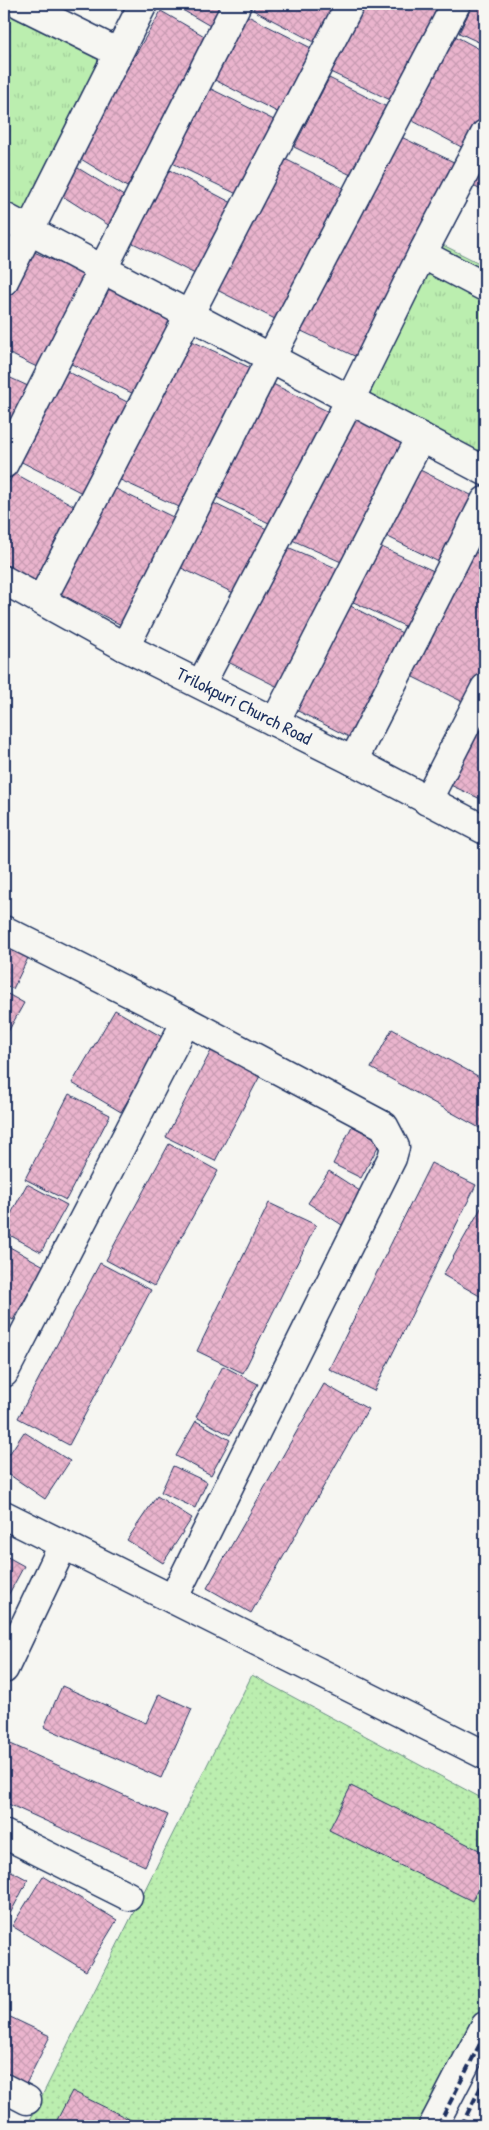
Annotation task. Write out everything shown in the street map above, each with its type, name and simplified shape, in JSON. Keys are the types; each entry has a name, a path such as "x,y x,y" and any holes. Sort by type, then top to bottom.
{"street":[{"path":"4,281 117,52 143,4"},
{"path":"4,464 101,268 236,4"},
{"path":"42,599 188,313 350,4"},
{"path":"125,647 270,359 456,4"},
{"path":"35,7 117,52"},
{"path":"201,684 350,400 422,254 485,134"},
{"path":"4,217 485,471"},
{"path":"422,254 485,287"},
{"path":"275,722 421,437"},
{"path":"353,761 485,501"},
{"name":"Trilokpuri Church Road","path":"4,580 42,599 125,647 353,761 485,830"},
{"path":"427,801 485,688"},
{"path":"4,930 186,1021 384,1126 395,1147 392,1158 173,1599"},
{"path":"4,1373 186,1021"},
{"path":"4,1515 485,1754"},
{"path":"4,1668 63,1545"},
{"path":"4,1834 128,1896"},
{"path":"433,2126 485,2026"}],"green space":[{"path":"4,4 112,57 29,215 4,201"},
{"path":"437,242 485,266 485,464 357,397"},
{"path":"252,1675 485,1800 485,2011 425,2126 27,2126"}],"building":[{"path":"172,4 225,4 212,27"},
{"path":"256,4 344,4 322,46 253,10"},
{"path":"360,4 446,4 397,103 328,71"},
{"path":"473,4 485,4 485,45 459,33"},
{"path":"161,11 213,41 127,187 76,156"},
{"path":"244,14 319,52 285,116 211,78"},
{"path":"455,36 485,52 485,115 467,150 411,120"},
{"path":"329,78 393,110 359,179 294,147"},
{"path":"201,84 276,121 239,195 164,159"},
{"path":"397,135 456,163 363,360 295,328"},
{"path":"485,140 485,192 465,182"},
{"path":"283,158 345,189 279,321 217,290"},
{"path":"158,164 234,204 197,275 123,238"},
{"path":"73,165 127,198 110,226 56,192"},
{"path":"4,235 17,242 4,269"},
{"path":"25,248 89,276 41,369 4,351 4,295"},
{"path":"103,284 173,318 136,395 65,361"},
{"path":"181,336 253,369 188,511 116,478"},
{"path":"61,368 129,403 82,493 14,458"},
{"path":"4,375 28,386 4,434"},
{"path":"265,380 335,415 279,528 208,493"},
{"path":"348,414 410,443 348,565 283,536"},
{"path":"416,468 477,498 445,565 384,535"},
{"path":"14,473 82,510 41,585 4,565 4,491"},
{"path":"108,485 183,522 129,629 55,591"},
{"path":"205,499 273,532 242,597 173,564"},
{"path":"485,510 485,546 471,538"},
{"path":"373,543 438,573 411,629 347,599"},
{"path":"283,545 343,571 284,690 220,658"},
{"path":"469,549 485,557 485,673 469,705 407,674"},
{"path":"343,602 406,635 355,740 292,708"},
{"path":"485,707 485,801 446,783"},
{"path":"4,945 28,958 13,989 4,984"},
{"path":"4,992 24,1003 4,1039"},
{"path":"115,1010 164,1038 121,1112 72,1083"},
{"path":"392,1029 485,1080 485,1131 371,1068"},
{"path":"212,1049 261,1074 215,1161 166,1137"},
{"path":"69,1094 110,1115 66,1200 25,1179"},
{"path":"352,1126 381,1141 361,1178 333,1164"},
{"path":"169,1144 218,1171 154,1286 106,1260"},
{"path":"431,1163 476,1185 374,1391 329,1369"},
{"path":"329,1171 363,1193 342,1225 308,1203"},
{"path":"27,1184 67,1205 41,1252 4,1232 4,1227"},
{"path":"485,1201 485,1299 443,1275"},
{"path":"269,1203 316,1225 243,1373 197,1351"},
{"path":"8,1246 44,1266 13,1320 4,1315 4,1255"},
{"path":"100,1263 151,1290 69,1445 18,1418"},
{"path":"223,1366 258,1384 230,1435 196,1417"},
{"path":"324,1384 368,1409 251,1613 207,1588"},
{"path":"196,1421 230,1440 211,1475 176,1456"},
{"path":"24,1432 70,1461 45,1499 4,1471 4,1462"},
{"path":"173,1466 207,1482 195,1508 161,1492"},
{"path":"157,1496 192,1518 163,1563 127,1540"},
{"path":"4,1555 24,1566 4,1603"},
{"path":"62,1686 146,1723 159,1694 192,1709 161,1778 44,1727"},
{"path":"4,1741 168,1815 145,1866 4,1802"},
{"path":"351,1786 485,1853 485,1874 472,1901 329,1830"},
{"path":"4,1867 28,1880 4,1925"},
{"path":"43,1876 117,1920 86,1971 12,1926"},
{"path":"4,2014 50,2036 26,2084 4,2073"},
{"path":"72,2091 143,2126 54,2126"}],"railway":[{"path":"438,2126 485,2034"},
{"path":"461,2126 485,2079"}]}
